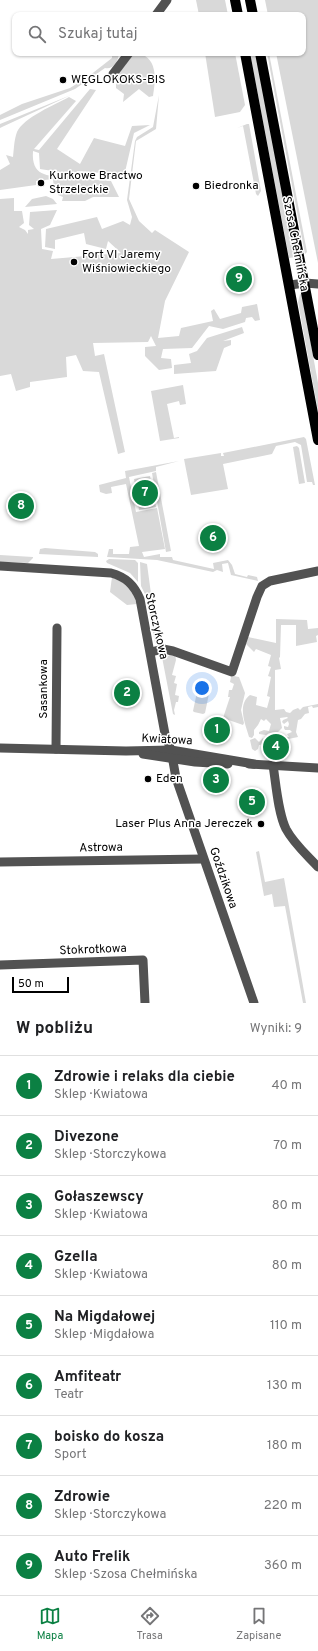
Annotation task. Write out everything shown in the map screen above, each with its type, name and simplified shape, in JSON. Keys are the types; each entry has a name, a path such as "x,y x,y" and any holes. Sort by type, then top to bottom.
{"main road":[{"path":"235,0 237,12"},
{"path":"250,0 252,12"},
{"name":"Szosa Chełmińska","path":"246,56 290,285 318,440"},
{"name":"Szosa Chełmińska","path":"261,56 318,355"}],"street":[{"path":"158,12 167,0"},
{"path":"113,74 127,56"},
{"path":"290,285 305,283 318,284"},
{"name":"Storczykowa","path":"0,566 111,572 125,578 132,585 140,599 165,734 172,754"},
{"path":"151,652 168,650 182,659 232,672 262,586 270,581 318,571"},
{"name":"Sasankowa","path":"56,750 57,628"},
{"name":"Kwiatowa","path":"0,748 126,751 172,754 254,764 318,768"},
{"name":"Goździkowa","path":"172,754 176,778 254,1003"},
{"path":"273,765 286,829 294,841 318,867"},
{"name":"Astrowa","path":"0,862 203,859"},
{"name":"Stokrotkowa","path":"0,965 143,960 145,1003"}],"shaded area":[{"path":"196,0 225,0 227,12 198,12"},
{"path":"265,0 318,0 318,263 277,56 306,56 306,12 267,12"},
{"path":"112,56 119,56 113,66 110,68 105,68 75,89 0,120 0,115 22,104 70,88 89,76 112,58"},
{"path":"132,56 144,56 148,58 152,63 155,75 153,96 149,97 139,89 123,102 124,94 116,88 116,74"},
{"path":"205,56 236,56 245,105 240,112 215,117"},
{"path":"251,56 257,56 295,257 289,258"},
{"path":"268,56 270,56 307,252 305,254"},
{"path":"90,89 96,90 57,149 80,164 94,138 125,146 132,126 150,125 134,133 125,172 116,174 77,171 76,178 111,181 119,197 93,197 85,201 62,201 63,197 58,195 58,189 54,189 53,179 36,181 36,185 0,190 0,170 10,164 6,155 13,157 16,135 20,127 40,112 69,97 76,101 34,149 39,150","holes":["33,151 39,153 40,169 66,173 66,177 47,175 38,170 33,159"]},
{"path":"71,95 2,127 0,128 0,124"},
{"path":"159,95 156,129 136,141 129,199 139,221 152,233 155,230 189,252 165,301 158,338 179,336 181,328 213,321 211,311 214,309 220,319 241,313 242,307 257,304 260,320 255,321 252,317 246,318 245,322 223,329 209,326 192,348 163,349 161,358 171,359 172,368 159,370 145,356 145,347 156,346 151,336 148,342 93,343 95,356 104,354 125,452 118,454 99,372 83,371 76,355 66,357 67,377 30,382 30,387 16,391 11,374 0,376 0,199 14,198 14,211 22,211 24,223 19,227 25,230 28,234 28,230 34,229 29,225 30,212 57,210 50,225 41,229 42,249 53,251 51,259 121,253 108,241 106,249 86,244 84,233 55,240 55,249 45,247 46,229 97,217 102,229 123,221 130,225 132,217 127,200 135,141 137,137 153,127"},
{"path":"247,124 249,124 261,191 258,196 256,194 243,126 237,128"},
{"path":"46,196 53,199 57,204 25,207 32,199"},
{"path":"300,294 302,295 318,383 318,411 298,302"},
{"path":"242,327 244,333 223,341 231,340 231,345 224,348 216,371 174,374 174,365 191,363 189,354 197,351 207,338"},
{"path":"183,385 186,404 180,405 179,401 167,404 174,438 179,438 160,441 151,391"},
{"path":"304,437 306,439 315,485 313,485 312,482 307,482 301,445 295,442 276,446 272,454 223,464 228,489 191,495 184,459 221,453 221,456 224,456 223,453"},
{"path":"297,446 299,448 305,483 299,484 293,447"},
{"path":"179,461 156,467 156,471 129,477 136,512 157,508 165,549 142,552 144,557 160,554 160,557 172,557 173,560 214,569 213,563 228,560 232,565 235,574 247,577 248,575 257,577 258,581 231,575 228,563 222,564 223,572 217,570 213,572 157,560 107,557 109,549 113,549 113,554 129,554 130,547 139,546 126,484 111,487 112,493 106,494 100,492 99,485 126,478 125,471"},
{"path":"156,472 171,551 166,552 152,473"},
{"path":"150,476 156,507 139,510 134,479"},
{"path":"45,548 95,552 98,554 98,557 39,554 40,549"},
{"path":"0,555 33,558 28,563 0,562"},
{"path":"109,559 135,560 138,563 138,582 130,573 107,563 106,561"},
{"path":"140,562 147,564 158,646 155,643 146,596 141,586"},
{"path":"112,577 128,588 137,604 127,605 110,592"},
{"path":"276,619 307,620 308,629 318,628 318,635 316,636 317,642 296,646 296,625 281,625 279,658 281,669 275,670 275,710 284,709 286,712 290,713 298,708 300,710 303,707 318,704 318,707 308,707 309,713 305,714 298,720 296,732 298,737 259,745 258,749 255,751 252,749 250,740 255,738 259,742 263,738 265,741 268,738 270,741 275,735 278,738 279,735 283,739 285,735 286,737 289,737 287,734 292,732 290,730 285,730 284,728 284,726 288,727 288,721 284,724 282,722 288,718 287,717 280,718 282,728 278,732 272,735 269,733 266,735 259,734 259,732 264,730 269,731 271,724 266,719 264,721 261,719 254,730 254,735 252,738 249,737 243,714 244,704 250,695 257,697 256,705 267,708 270,697 267,696 271,677 268,676 271,667 268,666 271,655 256,649 254,652 246,644 248,637 276,643"},
{"path":"161,652 165,652 165,655 169,656 170,652 175,654 176,660 172,675 176,676 174,683 177,684 175,695 179,696 174,710 175,715 173,714"},
{"path":"231,677 239,677 245,693 241,710 244,723 243,725 223,718 230,697 228,697 229,690 232,690 234,684 230,682"},
{"path":"198,679 210,689 205,713 203,714 193,711 197,692 199,692 196,691 196,682"},
{"path":"259,851 265,882 284,878 306,1003 303,1003 285,906 274,907 272,894 264,896 256,852"}],"place":[{"name":"WĘGLOKOKS-BIS","path":"63,80"},
{"name":"Kurkowe Bractwo Strzeleckie","path":"41,183"},
{"name":"Biedronka","path":"196,186"},
{"name":"Fort VI Jaremy Wiśniowieckiego","path":"74,262"},
{"name":"Auto Frelik","path":"239,279"},
{"name":"boisko do kosza","path":"145,493"},
{"name":"Zdrowie","path":"21,506"},
{"name":"Amfiteatr","path":"213,538"},
{"name":"Divezone","path":"127,693"},
{"name":"Zdrowie i relaks dla ciebie","path":"217,730"},
{"name":"Gzella","path":"276,747"},
{"name":"Eden","path":"148,779"},
{"name":"Gołaszewscy","path":"216,780"},
{"name":"Na Migdałowej","path":"252,802"},
{"name":"Laser Plus Anna Jereczek","path":"261,824"}]}
